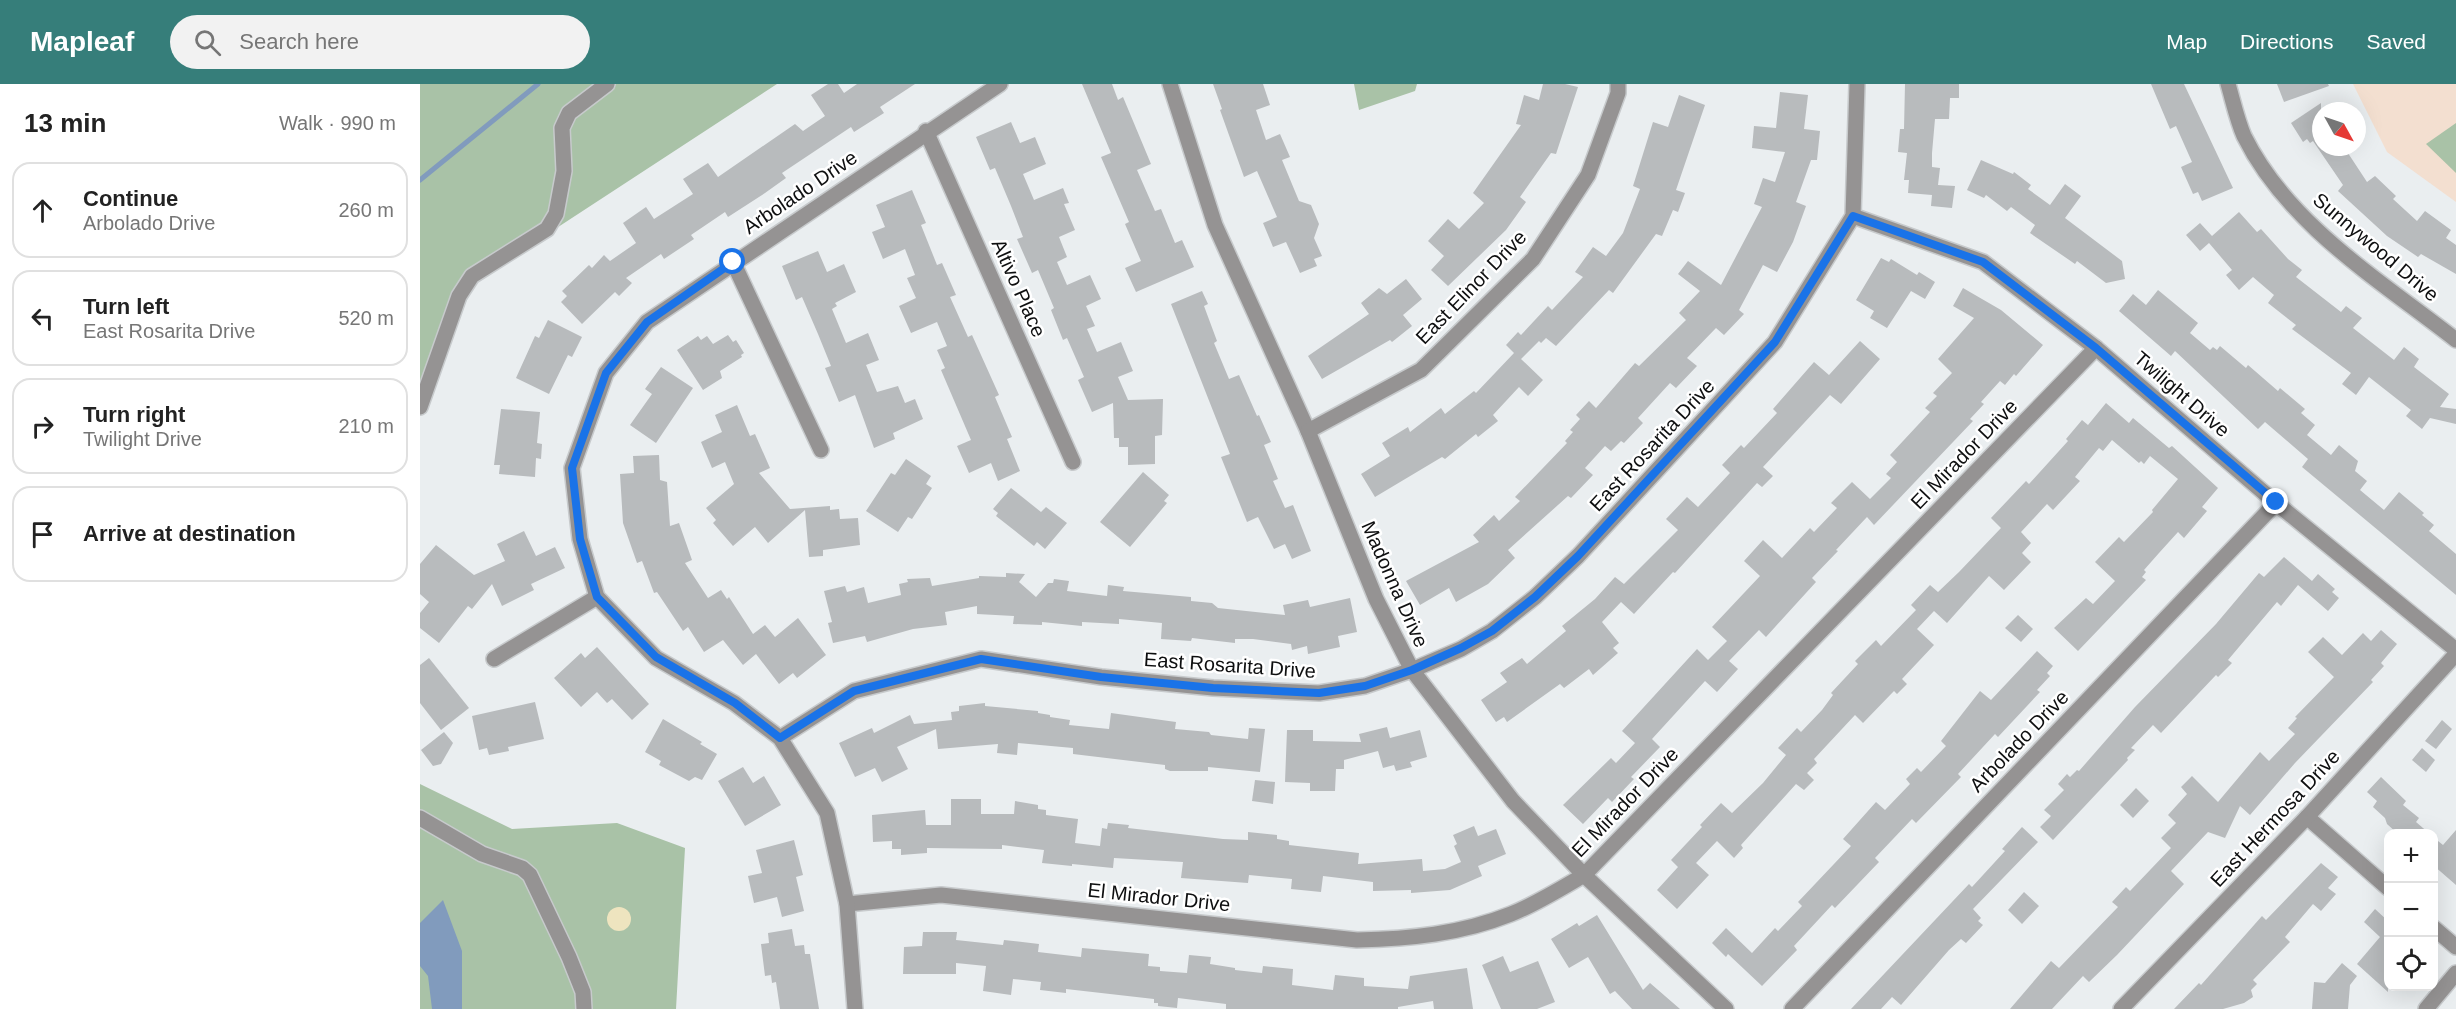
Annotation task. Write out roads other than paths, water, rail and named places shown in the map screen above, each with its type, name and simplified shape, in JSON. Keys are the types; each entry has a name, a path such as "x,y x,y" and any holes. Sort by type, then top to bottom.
{"street":[{"path":"420,407 459,296 472,276 548,229 556,214 564,171 562,128 569,113 607,84"},
{"name":"Arbolado Drive","path":"855,1009 847,904 827,813 780,738 735,703 656,657 597,597 580,539 572,468 606,373 647,322 926,131 1000,84"},
{"name":"Madonna Drive","path":"1170,84 1215,225 1308,431 1376,599 1412,670 1484,766 1584,875 1726,1009"},
{"name":"East Elinor Drive","path":"1308,431 1421,370 1533,259 1588,175 1618,93 1618,84"},
{"path":"1853,216 1857,84"},
{"name":"Sunnywood Drive","path":"2228,84 2244,136 2277,185 2310,225 2456,340"},
{"name":"Altivo Place","path":"926,131 1073,462"},
{"name":"Twilight Drive","path":"1853,216 1983,262 2096,348 2456,652"},
{"name":"East Rosarita Drive","path":"780,738 854,691 981,659 1213,688 1319,693 1365,686 1412,670 1461,648 1492,631 1535,597 1578,556 1775,342 1853,216"},
{"path":"733,262 821,450"},
{"name":"El Mirador Drive","path":"847,904 941,895 1357,940 1411,939 1468,927 1511,914 1584,875 2096,348"},
{"name":"Arbolado Drive","path":"1791,1009 2276,502"},
{"path":"494,659 597,597"},
{"name":"East Hermosa Drive","path":"2121,1009 2307,817 2456,652"},
{"path":"2307,817 2384,884"},
{"path":"420,818 482,855 522,868 530,875 547,906 576,974 582,992 584,1009"},
{"path":"2438,932 2456,947"},
{"path":"2426,1009 2456,974"}],"water":[{"path":"443,900 462,951 462,1009 432,1009 428,976 420,966 420,923"}],"waterway":[{"path":"420,180 538,84"}]}
